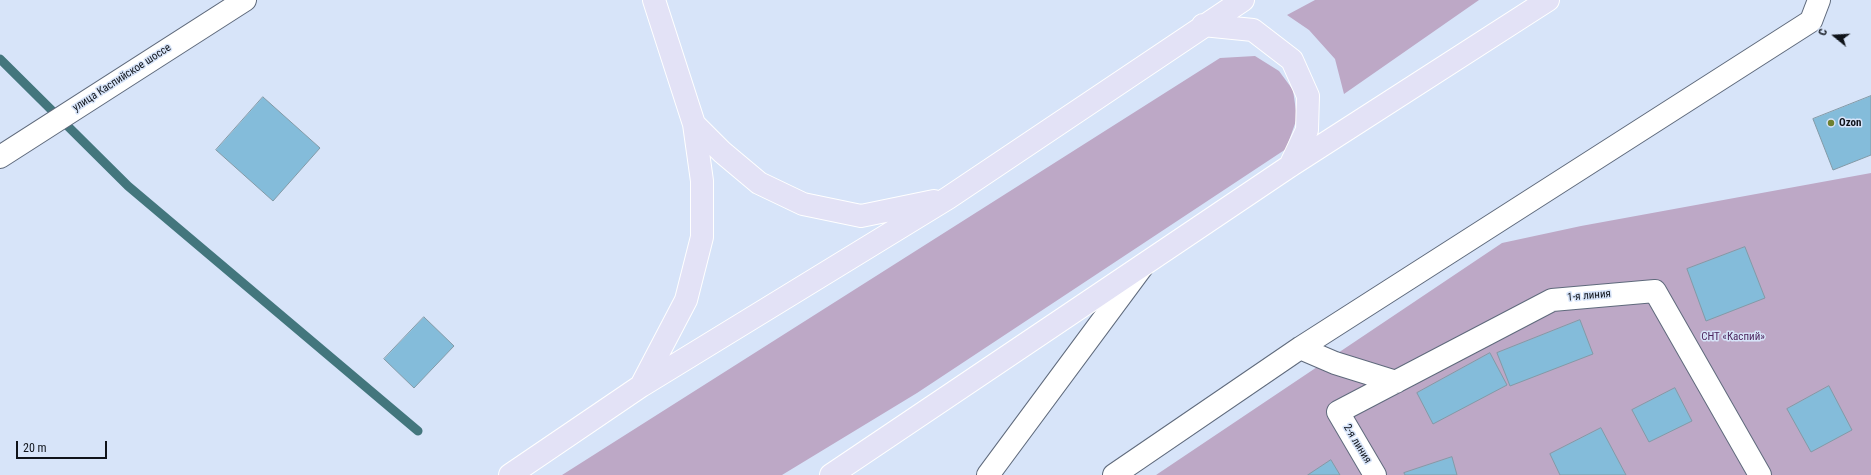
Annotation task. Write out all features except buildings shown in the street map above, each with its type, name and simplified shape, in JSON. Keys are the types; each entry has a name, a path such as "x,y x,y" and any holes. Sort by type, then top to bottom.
{"main road":[{"path":"641,386 686,300 702,237 702,182 694,124 654,0"},
{"path":"510,475 641,386 948,198 1203,25 1243,0"},
{"path":"831,475 1290,166 1548,0"},
{"path":"1203,25 1253,30 1292,60 1308,96 1307,130 1290,166"},
{"path":"694,124 722,152 759,183 803,204 861,216 948,198"}],"street":[{"name":"улица Каспийское шоссе","path":"0,157 242,0"},
{"path":"1114,475 1300,348 1811,21 1819,0"},
{"path":"988,475 1144,264"},
{"name":"1-я линия","path":"1338,412 1552,300 1655,291 1760,475"},
{"path":"1300,348 1335,363 1396,382"},
{"name":"2-я линия","path":"1338,412 1375,475"}],"green space":[{"path":"1315,0 1479,0 1344,94 1335,59 1309,30 1287,15"},
{"path":"1255,56 1279,71 1293,90 1297,118 1286,149 917,393 782,475 562,475 1220,58"},
{"name":"СНТ «Каспий»","path":"1871,173 1871,475 1156,475 1502,243 1581,226"}],"waterway":[{"path":"0,59 128,186 418,431"}],"place":[{"name":"Ozon","path":"1831,123"}]}
